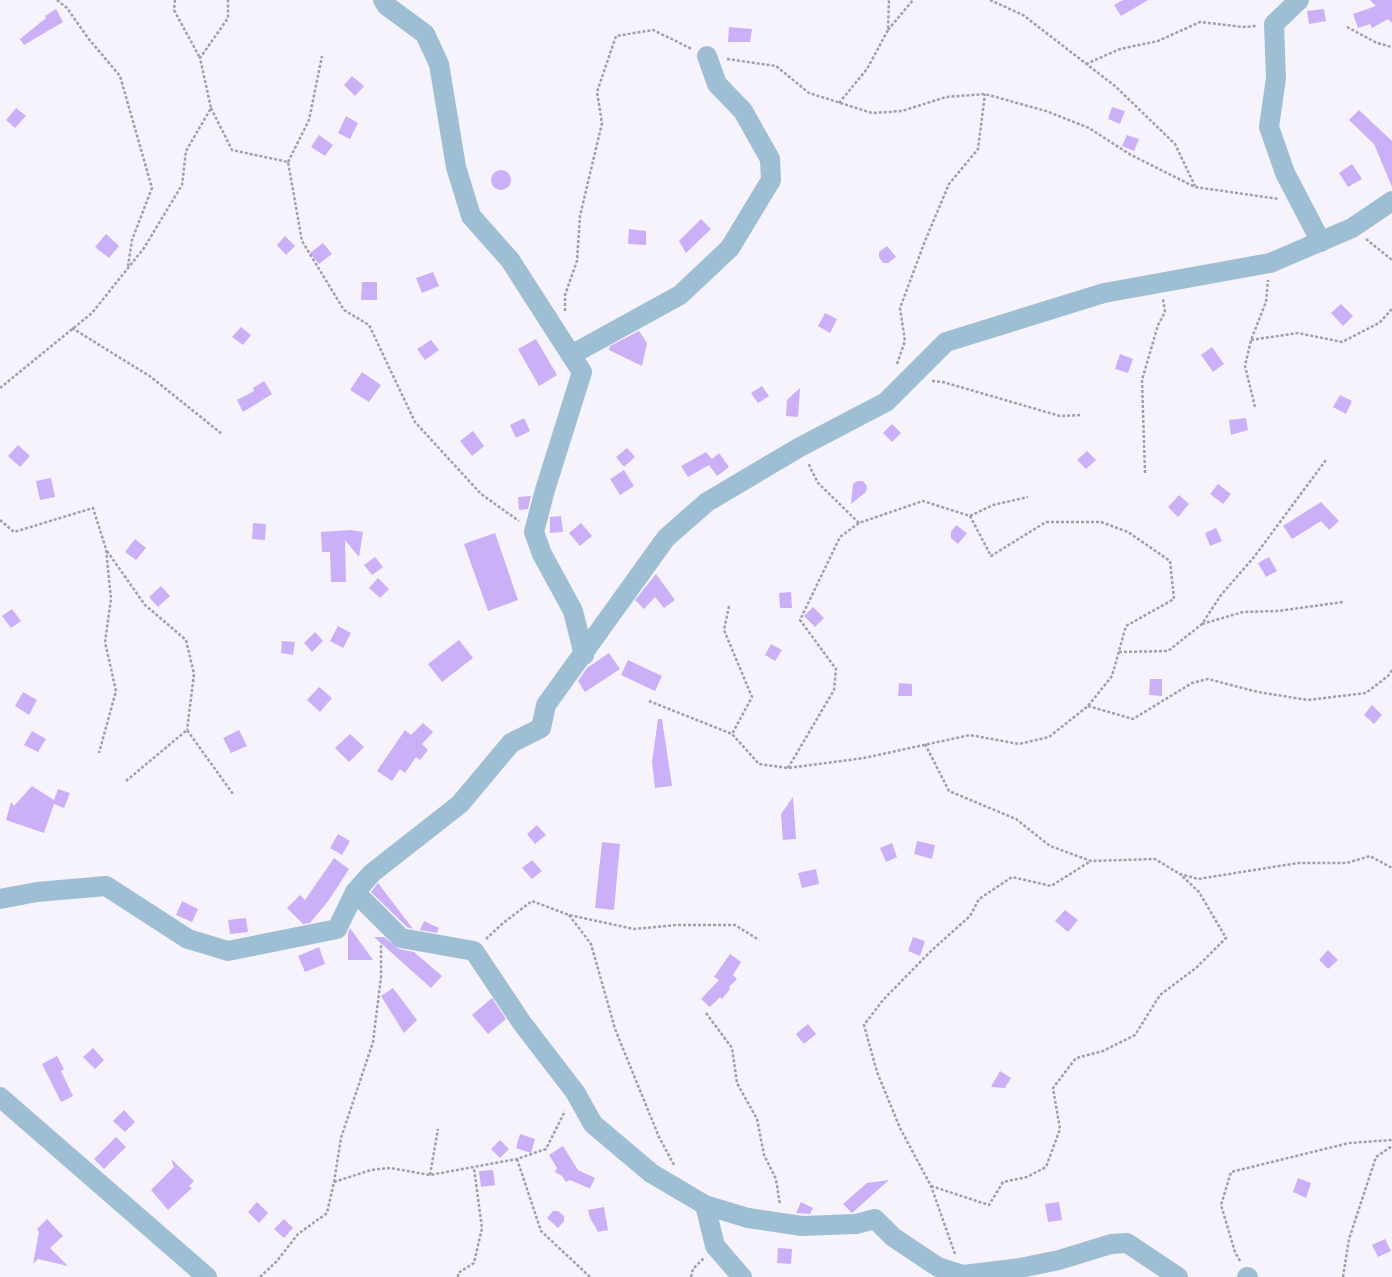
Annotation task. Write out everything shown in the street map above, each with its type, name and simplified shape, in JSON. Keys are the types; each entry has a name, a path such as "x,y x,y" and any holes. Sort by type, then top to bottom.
{"street":[{"path":"383,0 387,6 425,34 439,64 456,167 471,216 510,260 582,372 545,490 534,532 542,554 574,611 584,655"},
{"path":"1299,0 1274,24 1276,78 1269,127 1285,174 1321,242"},
{"path":"571,355 680,295 730,248 771,180 770,159 743,111 717,84 707,56"},
{"path":"0,900 37,892 106,886 188,939 228,951 337,929 355,892 372,873 460,804 511,743 541,728 546,705 584,655 666,538 707,502 800,447 886,402 902,375 946,342 1104,293 1270,263 1352,228 1392,201"},
{"path":"355,892 402,938 474,951 522,1022 575,1092 593,1124 651,1173 705,1204 748,1218 802,1226 856,1224 875,1219 893,1237 938,1267 963,1275 1020,1268 1059,1260 1111,1244 1127,1243 1178,1277"},
{"path":"0,1097 207,1277"},
{"path":"705,1204 715,1246 742,1277"}],"path":[{"path":"57,0 67,8 88,38 120,76 152,188 132,240 128,267"},
{"path":"175,0 174,10 200,58 211,108 232,150 288,162"},
{"path":"200,58 228,18 228,0"},
{"path":"888,30 889,0"},
{"path":"839,103 867,69 888,30 913,0"},
{"path":"990,0 1023,15 1115,86 1175,144 1195,186"},
{"path":"1086,64 1120,49 1158,41 1200,22 1243,27 1274,24"},
{"path":"1347,27 1377,43 1392,47"},
{"path":"565,317 565,296 577,261 580,216 602,123 597,92 616,36 653,30 707,56 776,66 810,93 872,113 902,111 946,97 985,94 1046,111 1089,128 1131,155 1195,186 1300,202"},
{"path":"322,56 309,120 288,162 302,241 344,310 369,325 415,422 481,494 534,532"},
{"path":"985,94 978,149 949,184 925,241 900,308 904,341 902,375 943,382 1060,416 1080,415"},
{"path":"0,388 92,312 144,248 182,185 186,151 211,108"},
{"path":"1352,228 1392,260"},
{"path":"1255,407 1246,366 1251,340 1266,302 1270,263"},
{"path":"1145,473 1142,380 1158,325 1165,312 1162,283"},
{"path":"1251,340 1298,333 1342,342 1380,323 1392,309"},
{"path":"72,328 150,377 222,434"},
{"path":"800,447 818,483 859,523"},
{"path":"1119,652 1168,651 1202,624 1221,595 1254,557 1326,460"},
{"path":"788,768 834,690 836,669 800,620 840,537 859,523 923,501 970,516 993,505 1028,497"},
{"path":"0,520 14,532 93,508 106,550 111,599 105,642 116,691 99,753"},
{"path":"649,702 732,734 759,764 788,768 864,758 970,735 1019,744 1050,736 1088,706 1112,676 1126,626 1174,599 1170,561 1128,532 1101,522 1046,522 991,556 970,516"},
{"path":"106,550 146,605 186,640 194,674 187,730 233,794"},
{"path":"1202,624 1243,612 1278,612 1343,602"},
{"path":"729,606 724,630 752,697 732,734"},
{"path":"1088,706 1133,719 1192,684 1208,679 1258,692 1308,700 1366,693 1388,676 1392,670"},
{"path":"126,781 187,730"},
{"path":"925,744 949,791 1016,819 1050,846 1091,861 1154,859 1180,874 1199,892 1226,938 1196,968 1160,995 1135,1035 1103,1051 1076,1058 1053,1088 1060,1129 1046,1167 1027,1177 1003,1182 989,1205 931,1186"},
{"path":"1180,874 1198,879 1298,863 1347,863 1370,856 1392,868"},
{"path":"963,1275 931,1186 900,1128 877,1072 864,1025 883,1000 931,951 970,916 979,898 1012,877 1051,886 1091,861"},
{"path":"474,951 502,923 532,901 569,915 634,929 677,925 735,925 759,940"},
{"path":"569,915 591,944 615,1029 659,1137 677,1170"},
{"path":"260,1277 277,1261 298,1234 327,1213 341,1138 374,1042 381,977 381,942"},
{"path":"706,1014 732,1048 737,1083 757,1119 764,1155 776,1179 782,1223"},
{"path":"334,1182 371,1170 390,1168 430,1175 517,1159 546,1149 575,1092"},
{"path":"430,1175 438,1129"},
{"path":"1248,1277 1235,1252 1221,1205 1231,1172 1348,1143 1392,1140"},
{"path":"1343,1277 1349,1238 1376,1157 1392,1146"},
{"path":"517,1159 541,1231 590,1277"},
{"path":"458,1277 458,1273 474,1263 482,1228 474,1168"},
{"path":"691,1277 693,1269 715,1246"}],"building":[{"path":"1123,0 1148,0 1121,16 1114,5"},
{"path":"1370,0 1392,0 1392,23 1388,19 1372,28 1370,24 1358,28 1353,14 1376,6"},
{"path":"56,9 63,22 24,45 20,39 46,18 45,16"},
{"path":"1324,9 1326,21 1309,24 1307,11"},
{"path":"729,27 752,29 750,42 728,42"},
{"path":"352,76 364,86 355,96 344,85"},
{"path":"1112,107 1125,111 1120,124 1108,119"},
{"path":"16,108 26,116 15,128 6,120"},
{"path":"1359,110 1392,141 1392,187 1374,144 1349,120"},
{"path":"346,116 358,123 350,139 338,133"},
{"path":"319,135 333,145 325,156 311,147"},
{"path":"1127,135 1139,139 1134,151 1122,146"},
{"path":"1352,164 1362,179 1348,187 1339,173"},
{"path":"501,170 508,173 511,180 508,187 501,190 494,187 491,180 494,173"},
{"path":"701,219 711,229 686,253 679,241"},
{"path":"629,229 646,231 646,245 628,244"},
{"path":"106,234 119,246 109,258 95,247"},
{"path":"285,236 295,246 286,255 277,245"},
{"path":"323,243 332,254 319,264 310,253"},
{"path":"887,246 896,257 888,263 883,263 879,257 879,252"},
{"path":"433,272 439,286 422,293 416,278"},
{"path":"362,282 377,282 377,300 361,300"},
{"path":"1341,304 1353,316 1343,326 1331,313"},
{"path":"825,313 837,319 830,333 818,326"},
{"path":"241,327 251,335 243,345 232,337"},
{"path":"639,331 647,343 642,366 609,350 610,346"},
{"path":"536,339 557,375 539,386 518,349"},
{"path":"431,340 439,350 425,360 417,349"},
{"path":"1212,347 1224,364 1213,372 1201,355"},
{"path":"1120,354 1133,359 1128,373 1115,369"},
{"path":"362,372 381,385 369,402 350,390"},
{"path":"264,381 272,394 243,412 237,400 254,391 253,388"},
{"path":"762,386 769,396 758,403 751,393"},
{"path":"800,388 798,417 786,416 787,400"},
{"path":"1340,395 1352,401 1346,414 1333,407"},
{"path":"524,418 530,431 516,438 510,425"},
{"path":"1246,418 1248,430 1231,435 1229,420"},
{"path":"892,424 901,433 892,442 883,433"},
{"path":"473,431 484,446 472,456 460,441"},
{"path":"18,445 30,456 20,467 8,456"},
{"path":"627,448 635,457 624,467 616,457"},
{"path":"1087,451 1096,460 1086,469 1077,460"},
{"path":"706,452 712,459 719,453 729,467 717,476 709,465 688,477 681,466"},
{"path":"624,470 634,486 620,495 610,479"},
{"path":"51,478 55,497 40,500 36,481"},
{"path":"857,481 863,481 867,486 866,492 851,504 853,484"},
{"path":"1218,484 1231,494 1223,504 1210,494"},
{"path":"1179,495 1189,504 1178,517 1168,507"},
{"path":"531,496 528,509 519,510 518,497"},
{"path":"1321,502 1339,521 1329,530 1321,521 1292,539 1283,526"},
{"path":"561,516 563,532 550,533 550,517"},
{"path":"253,523 266,524 265,540 252,539"},
{"path":"581,523 592,536 580,546 569,533"},
{"path":"956,525 967,533 958,544 951,538 951,532"},
{"path":"1216,528 1222,541 1210,546 1205,533"},
{"path":"351,530 363,532 359,557 345,540 346,582 331,582 330,552 322,552 321,532"},
{"path":"495,533 518,600 488,611 464,544"},
{"path":"135,539 146,548 136,560 125,552"},
{"path":"375,557 383,567 372,575 364,565"},
{"path":"1269,557 1277,571 1266,577 1258,563"},
{"path":"656,574 675,600 664,608 655,597 644,609 635,600"},
{"path":"378,578 389,589 380,598 369,588"},
{"path":"161,586 170,596 158,607 149,597"},
{"path":"791,592 792,608 780,608 779,593"},
{"path":"813,607 824,618 815,627 804,616"},
{"path":"12,609 21,621 11,628 2,616"},
{"path":"338,626 351,633 343,648 330,641"},
{"path":"315,632 323,641 312,652 304,643"},
{"path":"459,640 473,658 442,682 428,664"},
{"path":"282,641 295,642 293,655 281,653"},
{"path":"771,644 782,650 775,661 765,655"},
{"path":"609,653 620,669 585,692 578,681 587,668"},
{"path":"628,660 662,676 655,691 621,675"},
{"path":"1150,679 1162,679 1162,696 1149,695"},
{"path":"899,683 912,684 912,696 898,696"},
{"path":"319,687 332,698 320,712 307,700"},
{"path":"23,692 37,700 29,715 15,706"},
{"path":"1372,705 1382,715 1374,724 1364,715"},
{"path":"658,719 662,719 672,786 655,788 652,762"},
{"path":"423,723 433,732 422,744 428,750 420,760 416,757 405,773 400,769 392,781 377,771 405,730 411,735"},
{"path":"239,730 247,746 231,753 223,738"},
{"path":"32,731 46,739 38,752 24,745"},
{"path":"350,734 364,747 349,762 335,748"},
{"path":"32,786 54,800 58,789 70,793 64,808 54,804 44,833 6,820 11,802 14,806"},
{"path":"793,797 796,839 783,840 781,814"},
{"path":"537,825 546,835 535,844 527,834"},
{"path":"338,834 350,841 342,855 330,848"},
{"path":"917,841 935,845 932,859 914,854"},
{"path":"602,842 620,844 614,910 595,908"},
{"path":"892,843 897,857 886,862 880,848"},
{"path":"334,858 349,869 329,900 310,923 303,924 287,908 300,895 305,900"},
{"path":"532,860 542,871 532,879 522,868"},
{"path":"816,869 819,884 802,888 798,873"},
{"path":"378,883 413,929 407,927 371,892"},
{"path":"182,901 198,909 192,922 176,915"},
{"path":"1065,910 1078,920 1068,932 1055,921"},
{"path":"246,918 248,932 230,934 228,920"},
{"path":"424,921 439,928 437,933 420,930"},
{"path":"350,928 373,960 348,960 348,933"},
{"path":"374,937 384,937 399,949 414,952 442,976 431,988"},
{"path":"913,937 925,941 920,956 908,951"},
{"path":"319,947 325,964 305,972 298,956"},
{"path":"1328,950 1338,960 1328,969 1319,960"},
{"path":"730,954 741,962 733,975 737,979 729,987 730,989 722,999 720,997 710,1007 701,999 719,980 714,977"},
{"path":"393,988 417,1020 404,1033 381,996"},
{"path":"492,998 506,1019 488,1034 472,1015"},
{"path":"808,1024 816,1034 804,1044 796,1034"},
{"path":"93,1048 104,1060 95,1069 83,1057"},
{"path":"57,1056 64,1069 61,1071 73,1096 61,1102 42,1064"},
{"path":"1000,1071 1011,1078 1005,1088 991,1087"},
{"path":"124,1110 135,1122 125,1132 113,1121"},
{"path":"520,1134 535,1139 531,1153 516,1148"},
{"path":"116,1137 126,1147 104,1169 94,1159"},
{"path":"500,1140 509,1149 500,1158 491,1149"},
{"path":"563,1146 578,1170 595,1178 590,1188 591,1189 570,1180 566,1182 562,1176 555,1172 557,1168 549,1155"},
{"path":"171,1159 194,1181 189,1186 192,1188 168,1210 151,1190 174,1167"},
{"path":"493,1170 495,1185 481,1187 479,1171"},
{"path":"1298,1178 1311,1183 1306,1198 1293,1192"},
{"path":"889,1180 852,1213 843,1204 867,1183"},
{"path":"257,1202 268,1213 259,1223 248,1212"},
{"path":"801,1202 813,1208 810,1214 796,1213"},
{"path":"1059,1202 1062,1220 1048,1222 1045,1204"},
{"path":"604,1207 608,1230 598,1232 590,1218 588,1210"},
{"path":"553,1211 558,1211 564,1216 564,1221 558,1228 547,1218"},
{"path":"47,1219 63,1236 50,1248 68,1266 38,1259 33,1264 39,1232 37,1229"},
{"path":"284,1219 293,1228 284,1238 274,1229"},
{"path":"1385,1239 1391,1251 1378,1257 1372,1245"},
{"path":"778,1248 792,1249 791,1264 777,1263"}]}
